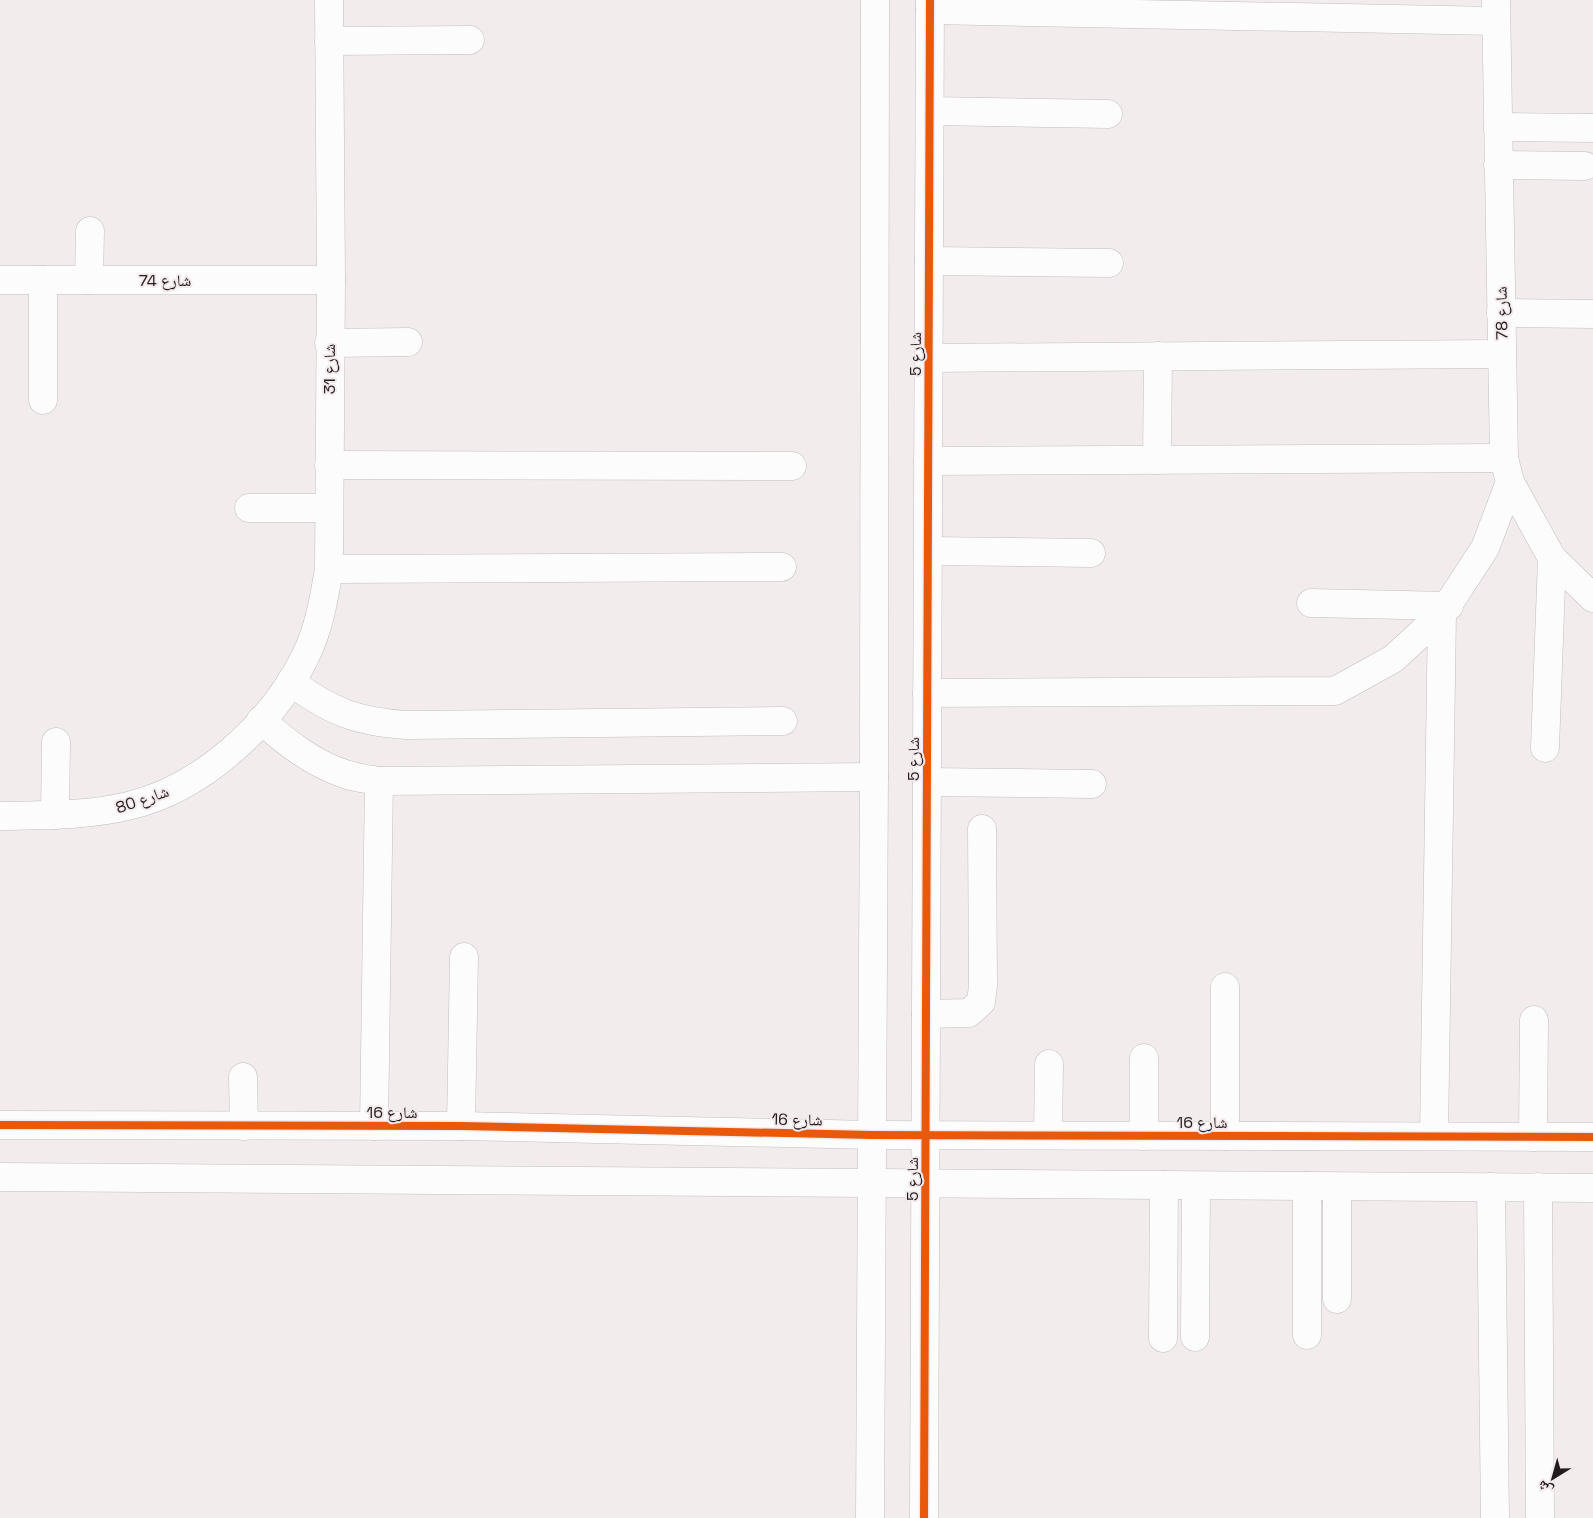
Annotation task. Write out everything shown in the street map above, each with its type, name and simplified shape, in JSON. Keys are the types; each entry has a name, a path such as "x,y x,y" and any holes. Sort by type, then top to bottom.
{"street":[{"name":"شارع 31","path":"261,720 291,682 306,656 324,599 329,570 329,343 331,280 329,0"},
{"path":"870,1518 876,0"},
{"path":"930,5 1496,10"},
{"name":"شارع 5","path":"924,1518 930,5"},
{"name":"شارع 78","path":"1496,10 1501,313 1507,470 1552,558 1593,598"},
{"path":"329,41 470,40"},
{"path":"930,111 1108,114"},
{"path":"1498,127 1593,128"},
{"path":"1498,165 1585,166"},
{"path":"89,280 90,231"},
{"path":"929,261 1109,263"},
{"name":"شارع 74","path":"0,280 331,280"},
{"path":"43,280 43,400"},
{"path":"1501,313 1593,314"},
{"path":"329,343 408,342"},
{"path":"928,358 1502,354"},
{"path":"1157,460 1158,356"},
{"path":"927,693 1335,691 1393,659 1446,610 1485,548 1507,470 1157,460 928,461"},
{"path":"329,465 792,466"},
{"path":"249,508 329,508"},
{"path":"928,551 1092,553"},
{"path":"1545,748 1552,558"},
{"path":"329,570 782,567"},
{"path":"1311,603 1446,610"},
{"path":"1434,1136 1446,610"},
{"path":"291,682 328,707 353,718 380,724 407,726 783,721"},
{"path":"261,720 288,743 315,762 346,774 379,781 874,777"},
{"name":"شارع 80","path":"0,816 91,814 122,807 167,792 202,773 234,750 261,720"},
{"path":"55,815 56,742"},
{"path":"374,1126 379,781"},
{"path":"927,782 1092,784"},
{"path":"926,1014 968,1013 981,1002 983,986 982,830"},
{"path":"461,1126 464,957"},
{"path":"1225,987 1225,1136"},
{"path":"1533,1137 1534,1020"},
{"path":"1144,1058 1144,1136"},
{"path":"1048,1135 1049,1064"},
{"path":"243,1077 244,1126"},
{"name":"شارع 16","path":"0,1125 461,1126 872,1135 1593,1137"},
{"path":"0,1177 926,1185 1593,1188"},
{"path":"1163,1338 1164,1185"},
{"path":"1196,1186 1196,1337"},
{"path":"1307,1186 1307,1335"},
{"path":"1337,1187 1337,1299"},
{"path":"1491,1187 1495,1518"},
{"path":"1538,1188 1540,1518"}],"cycle path":[{"path":"924,1518 930,0"},
{"path":"0,1125 461,1126 872,1135 1593,1137"}]}
